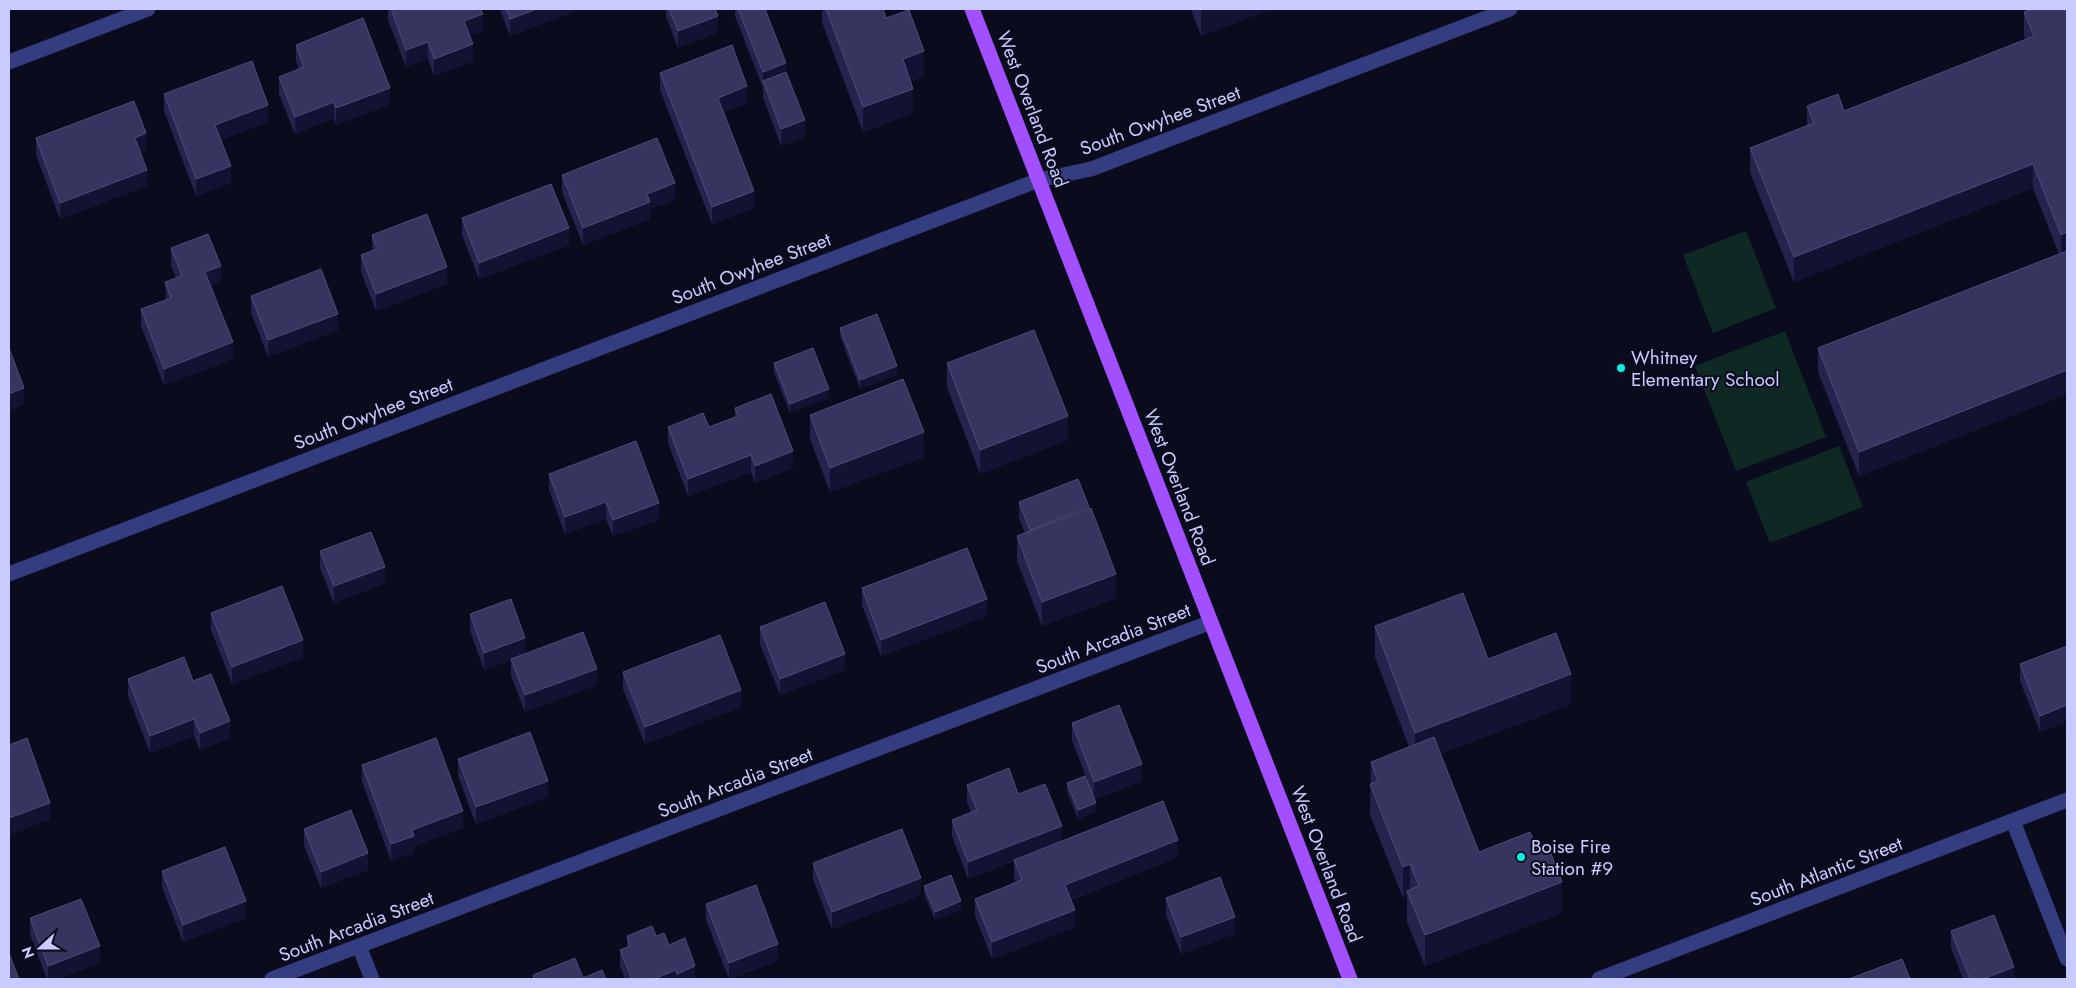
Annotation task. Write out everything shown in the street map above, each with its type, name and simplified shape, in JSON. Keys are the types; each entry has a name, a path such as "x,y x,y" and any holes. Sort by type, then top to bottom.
{"main road":[{"name":"West Overland Road","path":"972,9 1350,979"}],"street":[{"path":"9,62 148,9"},
{"name":"South Owyhee Street","path":"9,574 1039,180 1091,169 1510,9"},
{"name":"South Arcadia Street","path":"272,979 1212,622"},
{"name":"South Atlantic Street","path":"1599,979 2067,800"},
{"path":"2013,821 2067,960"},
{"path":"359,946 372,979"}],"green space":[{"path":"1746,231 1776,308 1713,333 1683,255"},
{"path":"1785,331 1826,437 1736,471 1695,366"},
{"path":"1839,446 1863,507 1770,543 1746,482"}],"building":[{"path":"391,9 481,9 483,14 464,21 473,44 434,59 428,42 406,50"},
{"path":"506,9 537,9 510,19"},
{"path":"669,9 715,9 718,16 678,31"},
{"path":"738,9 765,9 786,63 763,72"},
{"path":"826,9 883,9 886,18 909,10 924,51 903,59 913,89 863,107"},
{"path":"2033,9 2067,9 2067,232 2061,235 2033,164 1794,257 1750,148 1814,123 1807,106 1838,94 1844,111 2034,36 2024,12"},
{"path":"363,18 390,88 336,108 334,102 295,117 279,77 304,67 296,45"},
{"path":"732,45 747,86 718,98 754,191 712,207 660,73"},
{"path":"252,61 268,105 215,125 231,166 196,179 164,94"},
{"path":"786,72 805,120 781,129 763,81"},
{"path":"134,101 146,133 135,138 147,170 60,203 36,138"},
{"path":"657,138 675,183 647,194 650,202 583,228 562,175"},
{"path":"551,184 569,228 479,263 462,218"},
{"path":"427,214 447,267 376,294 361,255 377,249 372,235"},
{"path":"208,234 221,266 205,272 233,342 164,369 141,309 171,298 165,282 182,276 171,248"},
{"path":"2067,251 2067,370 1859,452 1818,348"},
{"path":"321,269 338,314 268,340 251,296"},
{"path":"877,314 897,366 860,380 840,328"},
{"path":"1034,330 1068,416 980,450 947,363"},
{"path":"9,348 24,388 9,394"},
{"path":"813,348 829,389 790,404 774,363"},
{"path":"903,379 924,432 830,468 810,415"},
{"path":"771,394 793,451 755,466 751,455 688,479 668,427 703,413 709,427 738,416 735,408"},
{"path":"636,441 659,503 613,520 606,502 565,517 549,474"},
{"path":"1078,479 1089,507 1030,530 1019,502"},
{"path":"1091,508 1116,574 1042,602 1017,536"},
{"path":"371,532 385,567 334,586 320,551"},
{"path":"967,548 987,599 881,640 862,588"},
{"path":"282,586 303,640 232,667 211,613"},
{"path":"1463,593 1488,659 1556,633 1571,674 1415,733 1375,626"},
{"path":"511,599 525,638 484,653 470,614"},
{"path":"825,602 845,654 780,679 760,627"},
{"path":"583,632 597,669 525,695 511,659"},
{"path":"720,635 741,690 645,727 623,672"},
{"path":"2067,646 2067,705 2040,716 2020,664"},
{"path":"184,657 193,681 211,674 230,721 200,733 194,719 150,736 128,679"},
{"path":"1119,705 1142,764 1094,782 1072,723"},
{"path":"530,732 548,781 476,807 458,759"},
{"path":"1434,737 1479,852 1530,832 1539,853 1549,849 1562,882 1425,935 1407,891 1419,886 1410,864 1403,867 1370,784 1378,781 1371,762"},
{"path":"27,738 50,803 9,818 9,745"},
{"path":"436,738 463,811 412,830 414,836 391,844 362,765"},
{"path":"1009,768 1018,794 1045,784 1062,826 968,862 952,820 977,810 967,785"},
{"path":"1085,776 1096,803 1078,810 1067,783"},
{"path":"1163,801 1178,840 1065,885 1075,910 992,942 975,899 1022,880 1014,860"},
{"path":"351,810 368,853 321,872 304,829"},
{"path":"902,829 921,878 832,912 813,863"},
{"path":"225,847 246,901 183,925 162,871"},
{"path":"951,875 961,901 935,912 924,886"},
{"path":"1220,877 1235,917 1181,937 1166,898"},
{"path":"756,885 778,944 729,963 706,904"},
{"path":"81,899 100,946 48,966 30,918"},
{"path":"1994,915 2014,967 1983,979 1970,979 1951,931"},
{"path":"652,926 656,936 664,933 669,945 685,938 695,966 677,974 676,970 654,979 632,979 620,950 630,946 627,936"},
{"path":"9,953 19,979 9,979"},
{"path":"575,958 583,978 602,970 606,979 534,979 533,975"},
{"path":"1902,959 1910,979 1849,979"}],"place":[{"name":"Whitney Elementary School","path":"1621,368"},
{"name":"Boise Fire Station #9","path":"1521,857"}]}
